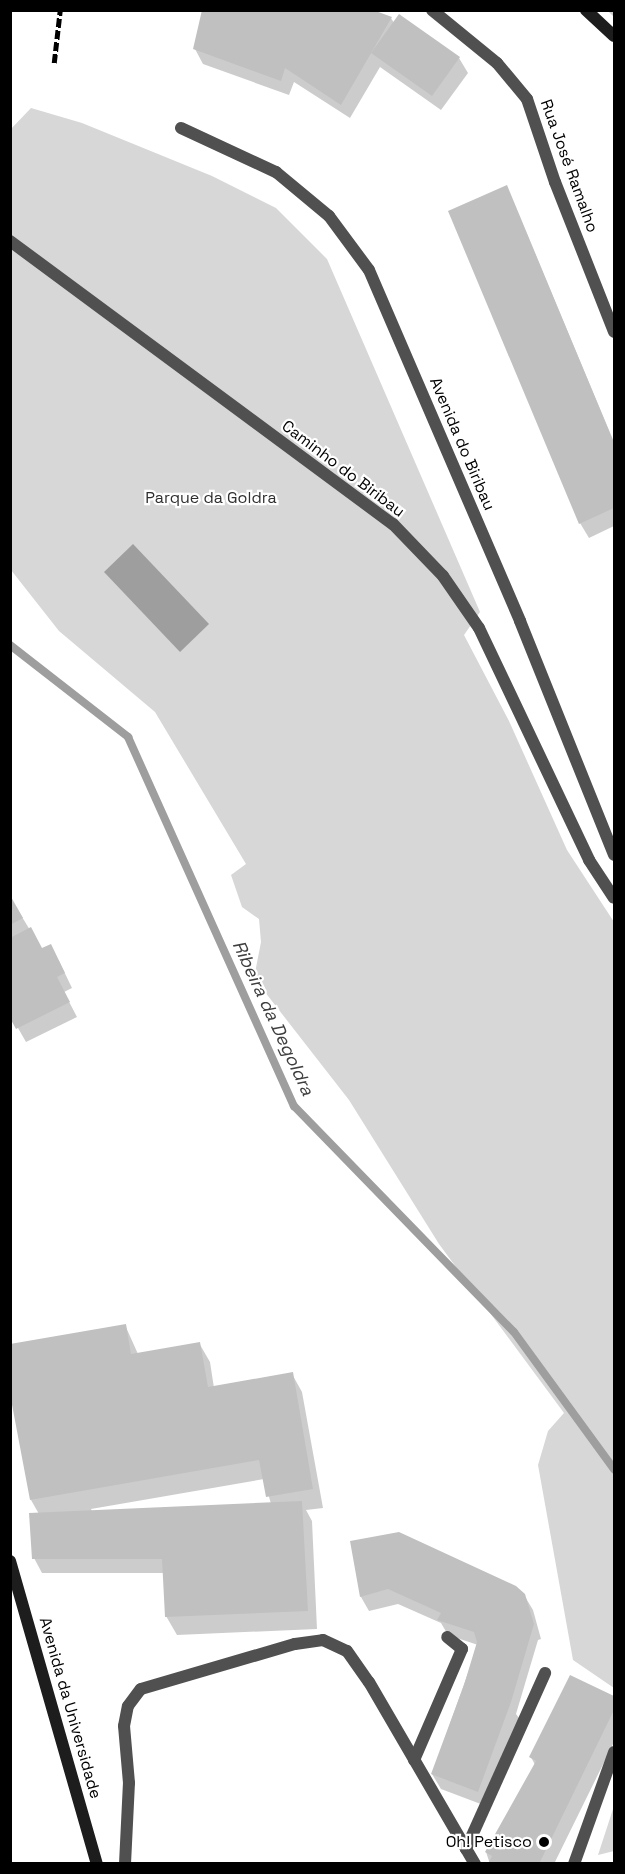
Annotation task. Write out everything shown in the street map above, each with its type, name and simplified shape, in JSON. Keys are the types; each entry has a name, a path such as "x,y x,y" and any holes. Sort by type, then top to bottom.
{"main road":[{"path":"586,10 615,36"},
{"name":"Avenida da Universidade","path":"10,1561 97,1863"}],"street":[{"name":"Rua José Ramalho","path":"432,10 497,63 527,99 555,182 615,332"},
{"name":"Avenida do Biribau","path":"181,128 276,172 329,216 369,270 520,621 615,855"},
{"name":"Caminho do Biribau","path":"10,241 393,524 443,576 479,628 589,860 615,898"},
{"path":"414,1760 462,1649 447,1637"},
{"path":"125,1863 129,1783 124,1726 128,1706 141,1689 295,1644 323,1640 347,1651 475,1863"},
{"path":"466,1849 545,1673"},
{"path":"574,1863 615,1752"}],"green space":[{"name":"Parque da Goldra","path":"31,108 82,123 212,176 276,208 327,259 480,612 464,635 509,721 567,850 614,922 614,1688 573,1660 538,1465 548,1431 564,1413 439,1244 349,1100 254,978 261,942 259,919 242,907 231,875 246,864 155,712 59,631 11,570 10,130"},
{"path":"614,1806 614,1851 598,1855"}],"shaded area":[{"path":"133,544 209,624 180,652 104,572"}],"building":[{"path":"202,10 373,10 392,17 341,105 285,68 281,81 193,49"},
{"path":"399,14 460,57 432,96 371,53"},
{"path":"507,185 614,443 614,508 579,524 448,211"},
{"path":"10,895 23,918 10,925"},
{"path":"31,927 42,948 51,944 65,973 57,977 70,1002 16,1029 10,1018 10,938"},
{"path":"126,1324 131,1354 200,1342 208,1387 293,1372 313,1489 266,1497 259,1460 30,1500 10,1394 10,1344"},
{"path":"302,1501 308,1611 165,1617 162,1559 32,1559 29,1513"},
{"path":"399,1532 516,1586 525,1594 534,1624 511,1702 478,1792 431,1774 464,1685 477,1642 474,1632 437,1620 441,1613 388,1589 360,1597 350,1541"},
{"path":"570,1675 614,1696 614,1710 539,1864 488,1864 492,1856 485,1852 536,1761 529,1757"}],"waterway":[{"name":"Ribeira da Degoldra","path":"10,645 128,737 294,1106 514,1332 614,1469"}],"railway":[{"path":"54,63 60,10"}],"place":[{"name":"Oh! Petisco","path":"544,1842"}]}
